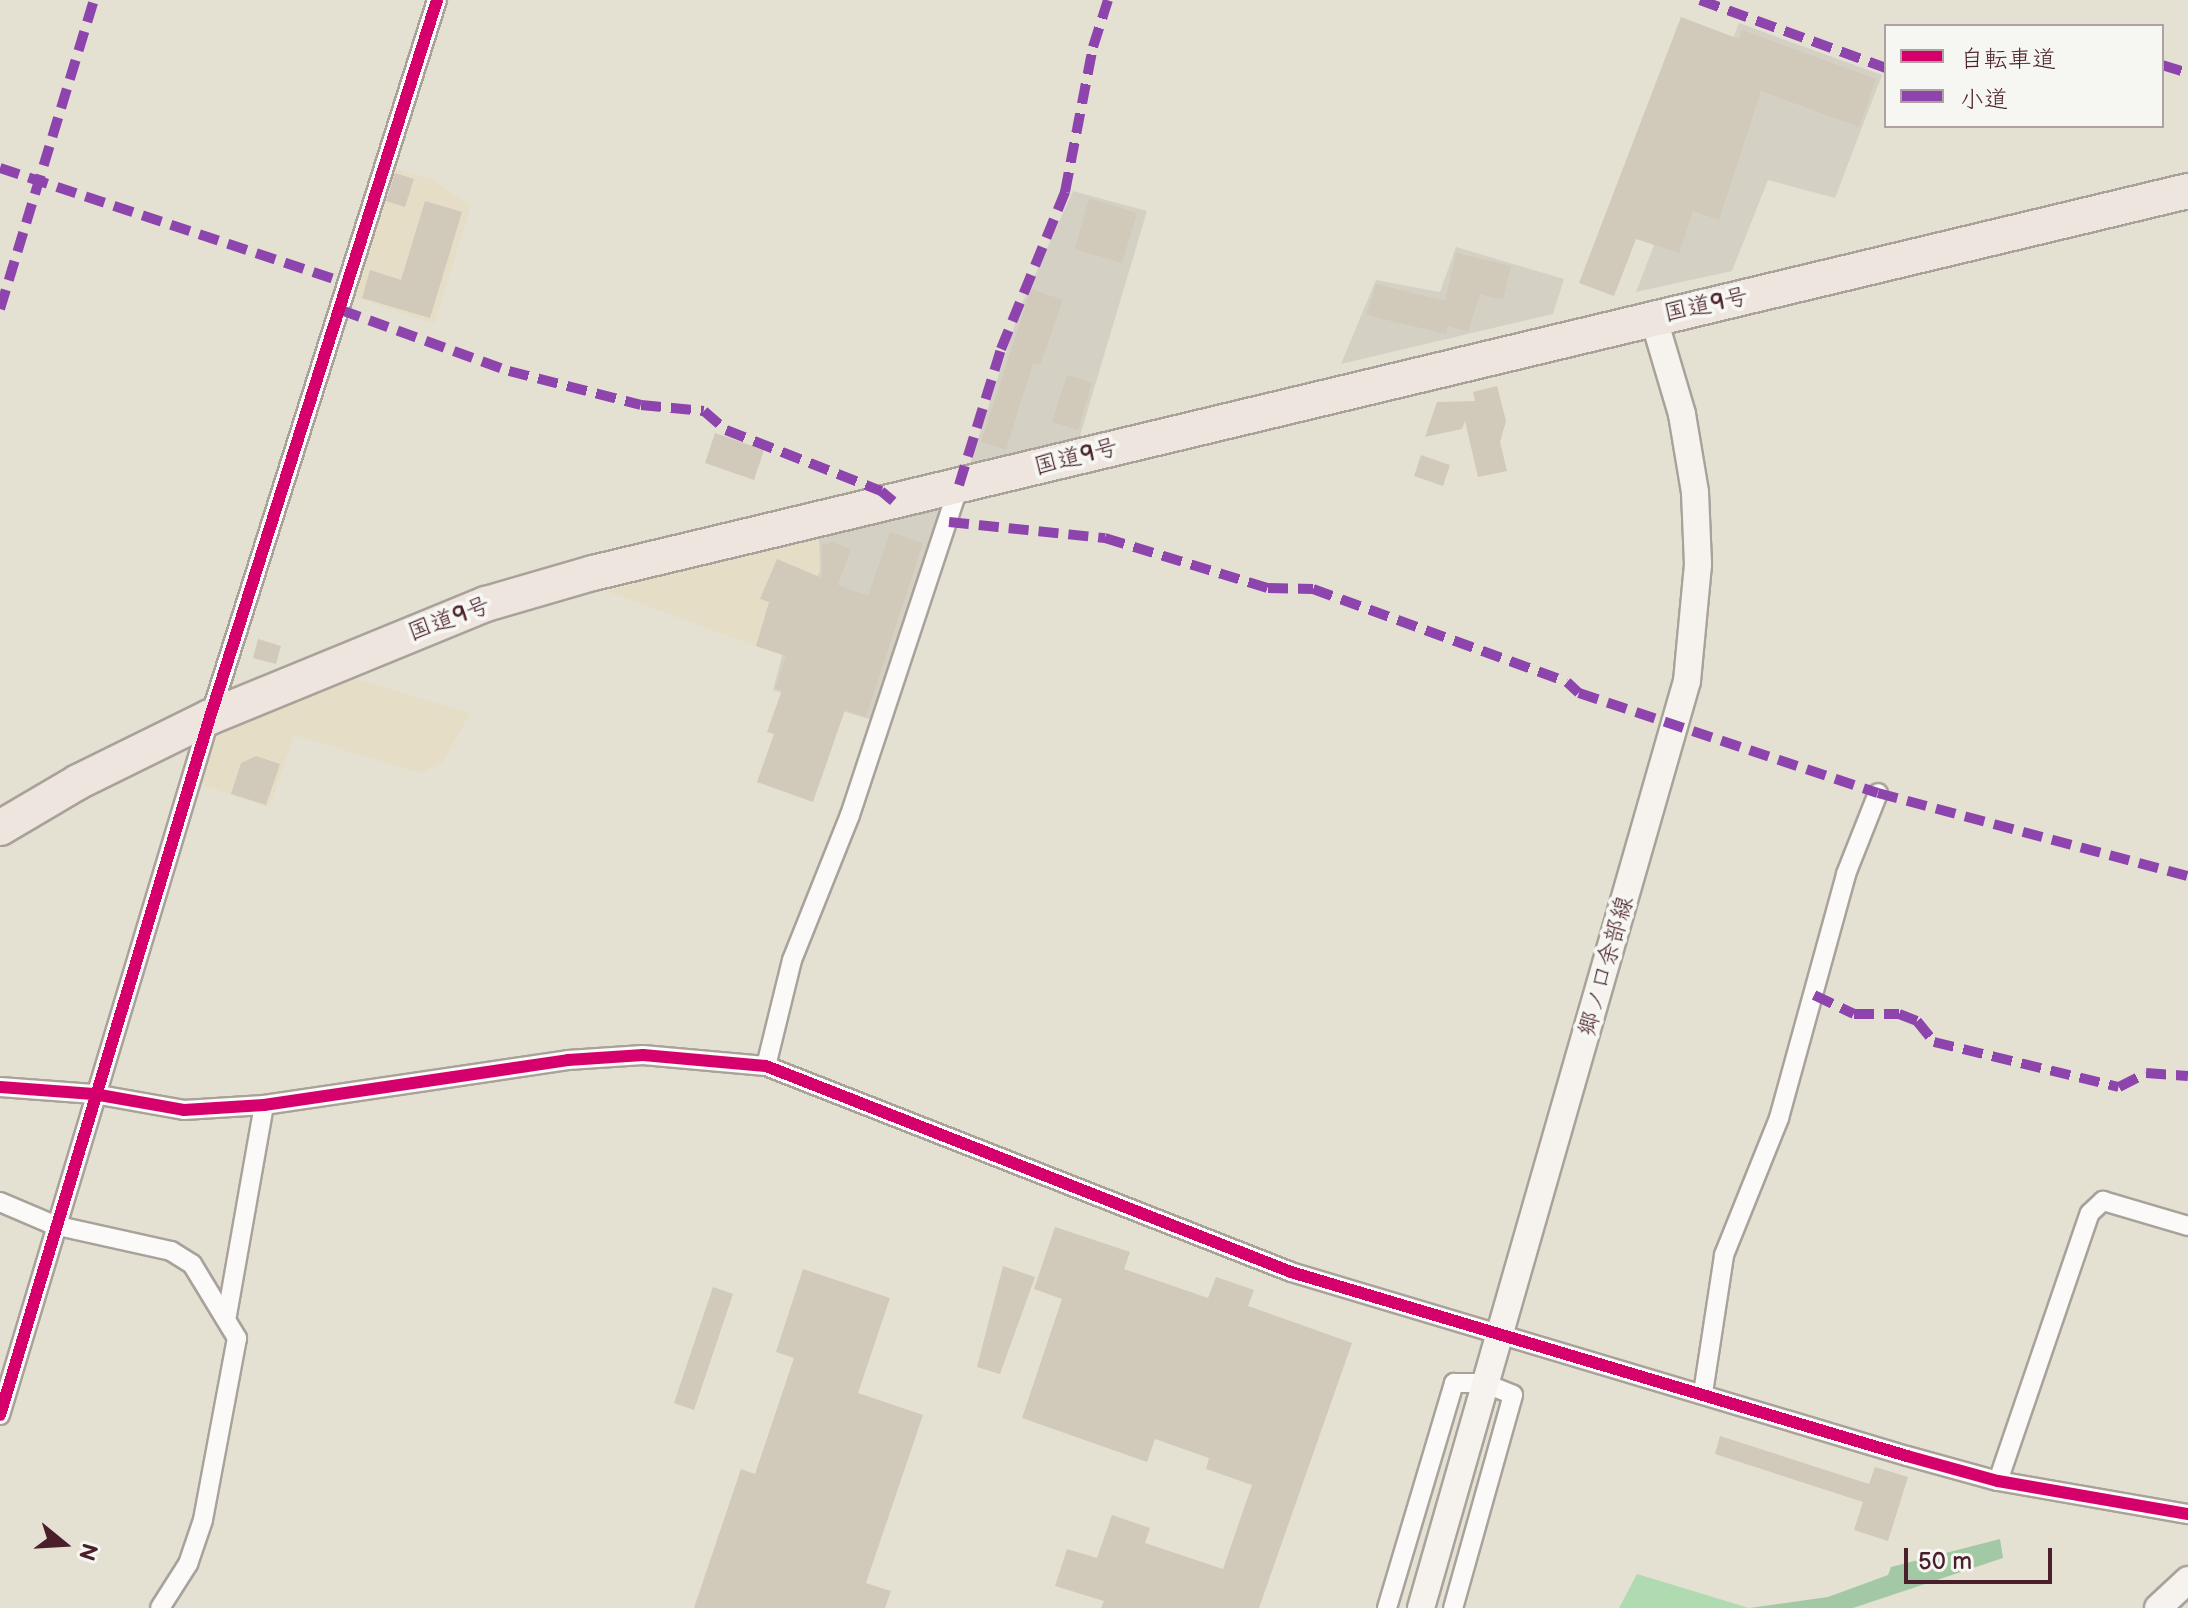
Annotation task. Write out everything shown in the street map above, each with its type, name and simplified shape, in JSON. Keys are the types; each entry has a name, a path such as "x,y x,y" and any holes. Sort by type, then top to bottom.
{"highway":[{"name":"国道9号","path":"0,828 78,782 210,717 486,604 1653,316 1898,264 2188,191"}],"main road":[{"name":"郷ノ口余部線","path":"1421,1608 1677,723 1693,642 1698,564 1695,492 1682,414 1653,316"},
{"path":"2158,1608 2187,1587"}],"street":[{"path":"0,1415 54,1225 210,717 437,0"},
{"path":"766,1066 792,960 850,815 959,485"},
{"path":"1703,1393 1724,1255 1779,1118 1846,874 1878,793"},
{"path":"0,1087 94,1094 184,1110 264,1105 568,1060 643,1055 766,1066 877,1105 1232,1253 1998,1481 2188,1514"},
{"path":"227,1315 264,1105"},
{"path":"1998,1481 2090,1213 2103,1201 2188,1226"},
{"path":"0,1202 54,1225 171,1251 192,1264 227,1315 237,1338 203,1520 188,1564 160,1608"},
{"path":"1387,1608 1454,1383 1484,1383 1513,1395 1453,1608"}],"shaded area":[{"path":"1739,23 1882,75 1835,198 1768,180 1732,271 1636,292"},
{"path":"395,168 432,180 471,206 434,324 355,297"},
{"path":"1073,191 1147,211 1077,446 968,470 1021,306"},
{"path":"1456,247 1564,279 1553,314 1341,364 1376,280 1440,292"},
{"path":"939,508 942,518 875,721 773,690 782,656 820,571 819,534"},
{"path":"819,534 820,571 782,656 607,591"},
{"path":"350,677 470,713 443,762 420,773 294,735 269,808 193,781 207,738"}],"green space":[{"path":"2000,1539 2003,1558 1853,1608 1749,1608 1828,1597 1888,1575 1891,1567"},
{"path":"1637,1574 1749,1608 1619,1608"}],"building":[{"path":"1681,17 1739,39 1742,30 1876,79 1859,127 1761,91 1719,220 1693,211 1679,253 1636,239 1614,296 1579,283"},
{"path":"395,173 414,179 405,207 386,201"},
{"path":"1089,198 1137,213 1122,263 1075,249"},
{"path":"425,201 462,212 430,318 362,298 370,270 401,280"},
{"path":"1456,253 1511,266 1503,300 1480,294 1468,332 1448,326 1446,334 1366,315 1376,284 1445,301"},
{"path":"1031,289 1063,300 1040,365 1033,363 1006,450 981,442"},
{"path":"1067,375 1092,383 1078,430 1052,422"},
{"path":"1497,386 1506,421 1500,442 1507,471 1478,477 1465,421 1462,429 1425,437 1437,402 1475,401 1473,392"},
{"path":"715,433 764,450 754,480 705,463"},
{"path":"1421,455 1450,465 1443,486 1414,476"},
{"path":"890,532 923,543 866,717 845,710 813,802 757,782 774,734 767,732 782,690 775,688 786,656 756,646 769,602 760,599 777,559 822,578 822,545 832,542 851,549 838,585 868,596"},
{"path":"258,639 281,646 276,664 253,658"},
{"path":"256,756 280,764 266,805 231,794 241,763"},
{"path":"1055,1227 1130,1252 1124,1269 1208,1298 1216,1277 1254,1290 1248,1306 1352,1343 1259,1608 1101,1608 1104,1601 1055,1586 1067,1549 1097,1558 1112,1515 1150,1528 1145,1543 1223,1569 1252,1485 1206,1469 1209,1458 1155,1439 1147,1462 1022,1418 1062,1299 1034,1289"},
{"path":"1003,1266 1035,1277 1000,1374 977,1367"},
{"path":"803,1269 890,1298 858,1393 923,1415 866,1583 891,1591 885,1608 694,1608 741,1469 755,1474 794,1358 776,1352"},
{"path":"713,1287 733,1294 694,1410 674,1403"},
{"path":"1720,1436 1869,1484 1875,1467 1908,1477 1888,1541 1854,1530 1863,1502 1715,1454"}],"marked path":[{"path":"0,309 94,0"},
{"path":"959,485 1001,349 1065,192 1093,47 1108,0"},
{"path":"1700,0 1884,67"},
{"path":"2164,66 2188,73"},
{"path":"0,168 348,284"},
{"path":"341,310 509,371 641,405 704,411 726,430 881,491 893,501"},
{"path":"949,522 1105,538 1268,588 1313,589 1567,682 1579,693 1878,793 2188,876"},
{"path":"1814,995 1854,1014 1899,1014 1917,1021 1934,1042 2119,1087 2146,1073 2188,1076"}],"cycle path":[{"path":"0,1415 210,717 437,0"},
{"path":"0,1087 94,1094 184,1110 264,1105 568,1060 643,1055 766,1066 1291,1272 1998,1481 2188,1514"}]}
